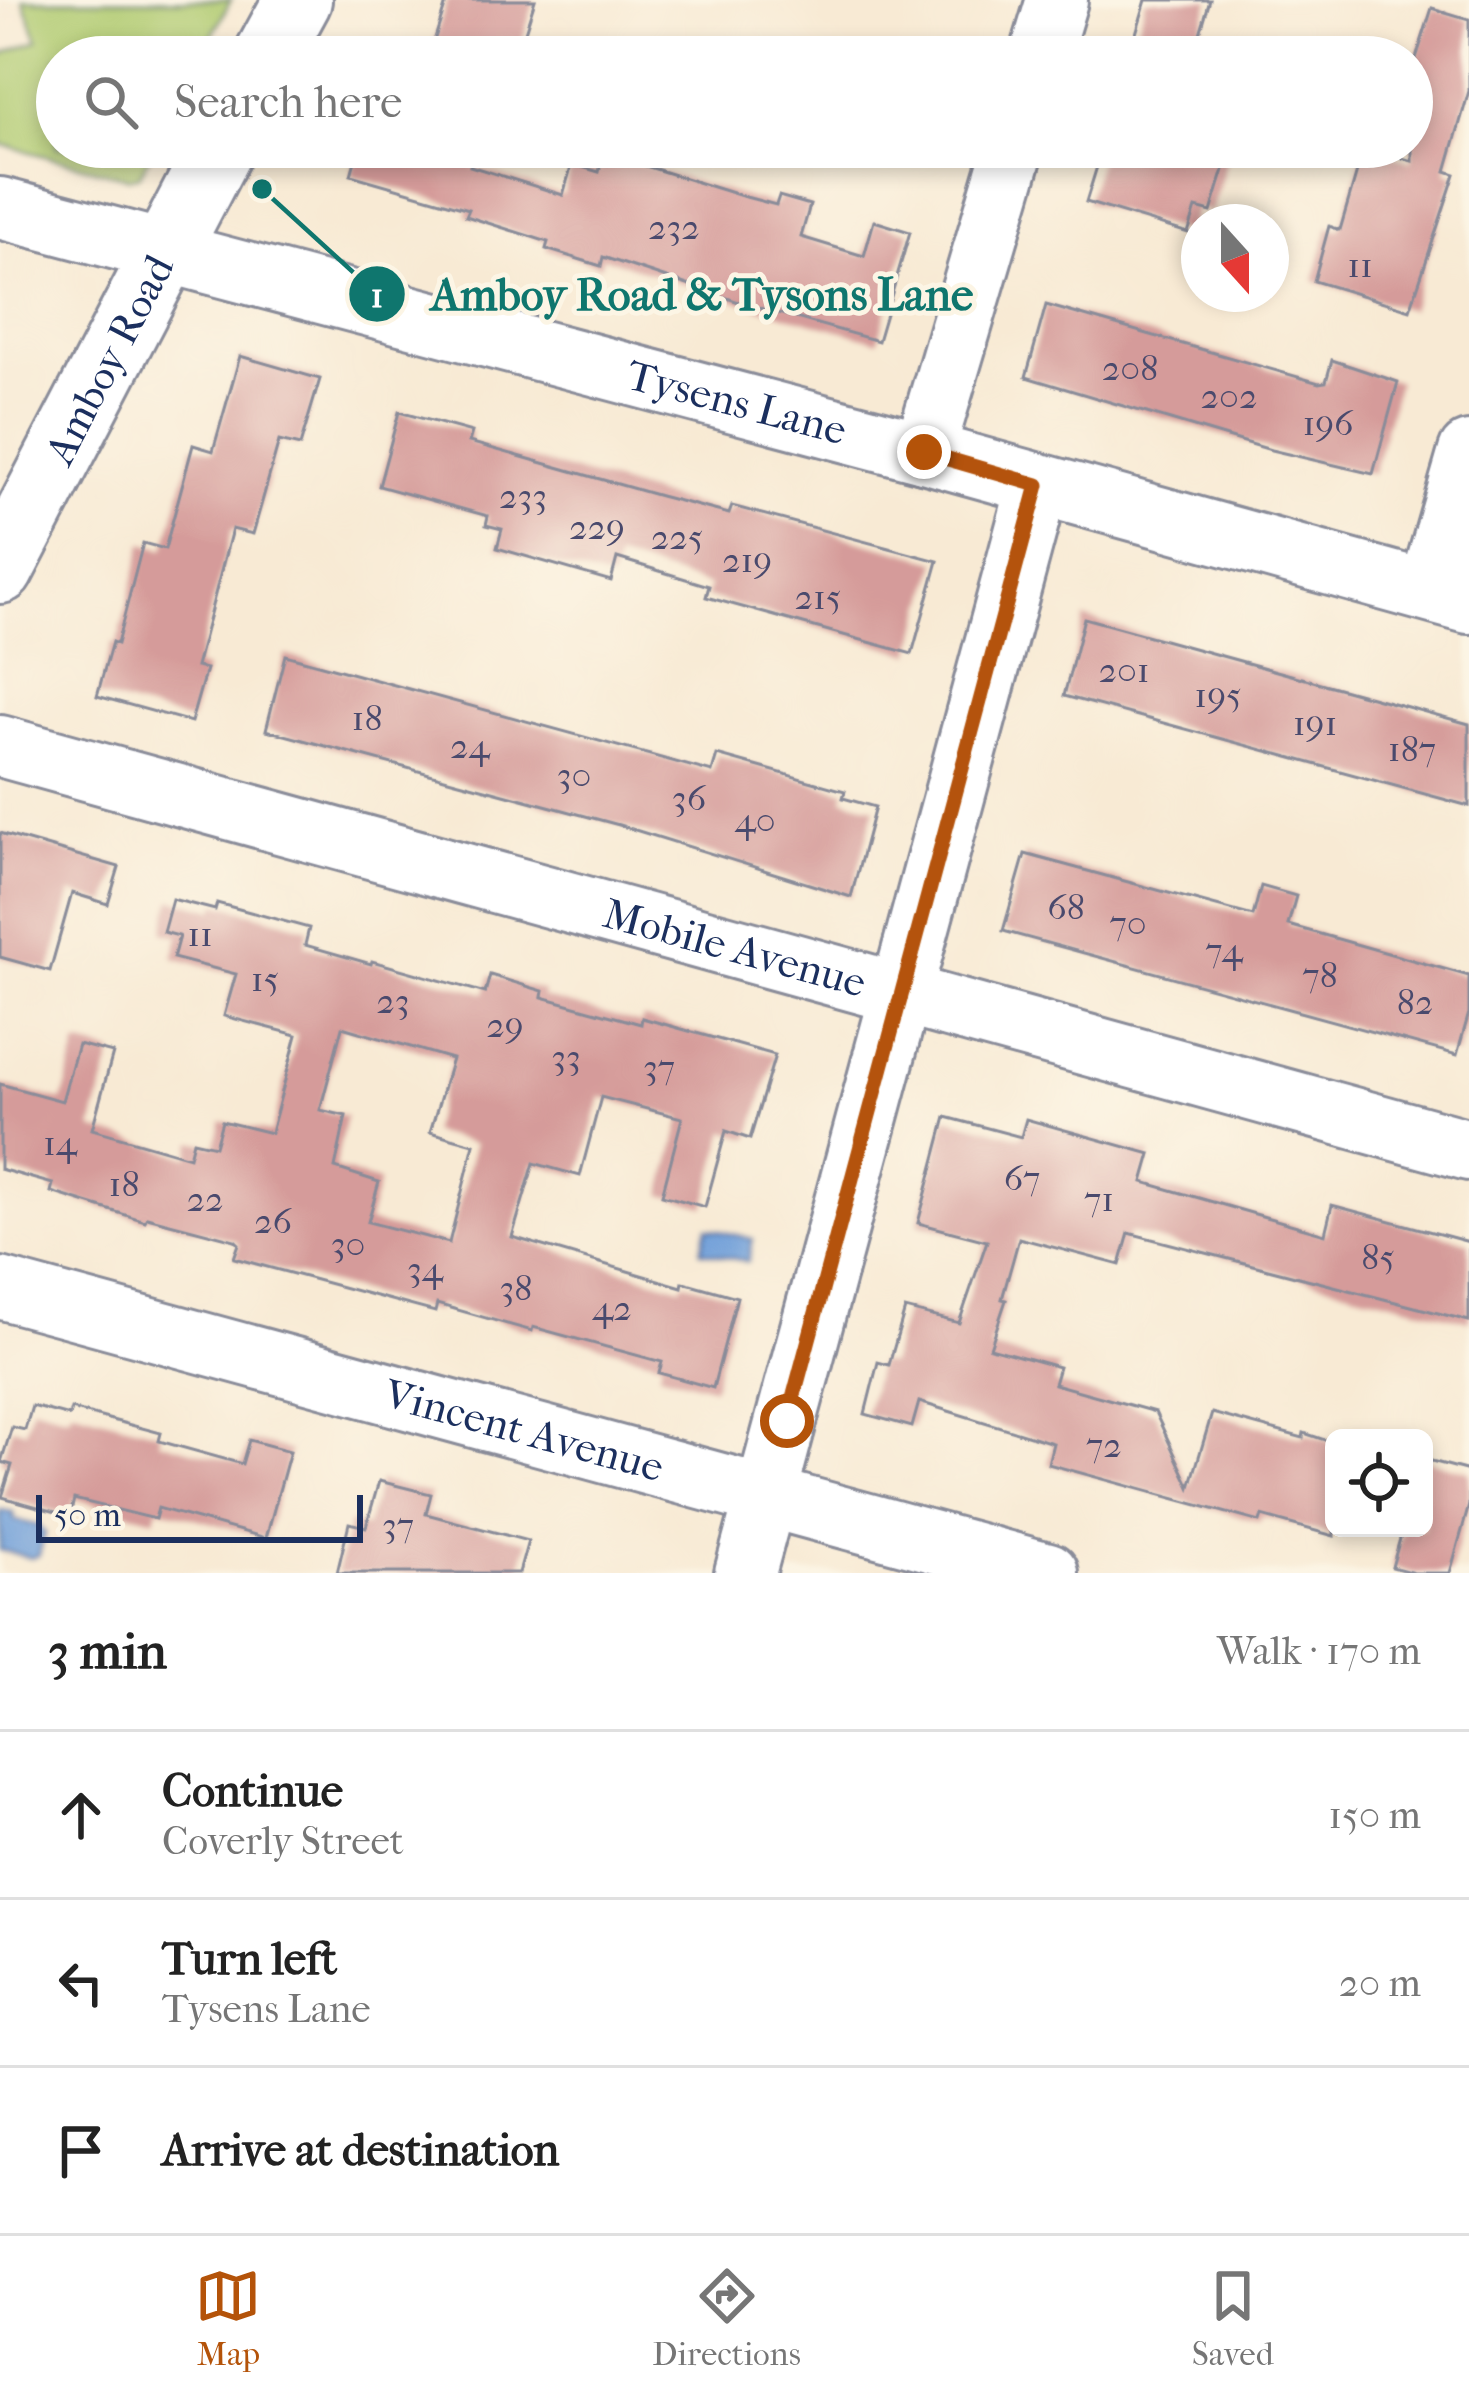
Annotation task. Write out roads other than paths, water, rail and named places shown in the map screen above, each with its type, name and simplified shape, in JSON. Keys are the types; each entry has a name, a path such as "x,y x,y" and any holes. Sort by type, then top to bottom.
{"main road":[{"path":"279,36 298,0"},
{"name":"Amboy Road","path":"0,570 209,168"}],"street":[{"path":"1046,36 1057,0"},
{"path":"924,452 1008,168"},
{"name":"Tysens Lane","path":"0,208 924,452 1449,597"},
{"path":"1449,597 1469,452"},
{"path":"745,1573 1038,485"},
{"name":"Mobile Avenue","path":"0,746 1469,1150"},
{"name":"Vincent Avenue","path":"0,1288 1048,1573"}],"water":[{"path":"707,1228 753,1239 748,1262 701,1251"},
{"path":"1,1510 13,1513 15,1520 40,1526 45,1533 39,1555 31,1558 0,1550"}],"place":[{"name":"Amboy Road & Tysons Lane","path":"262,189"}]}
